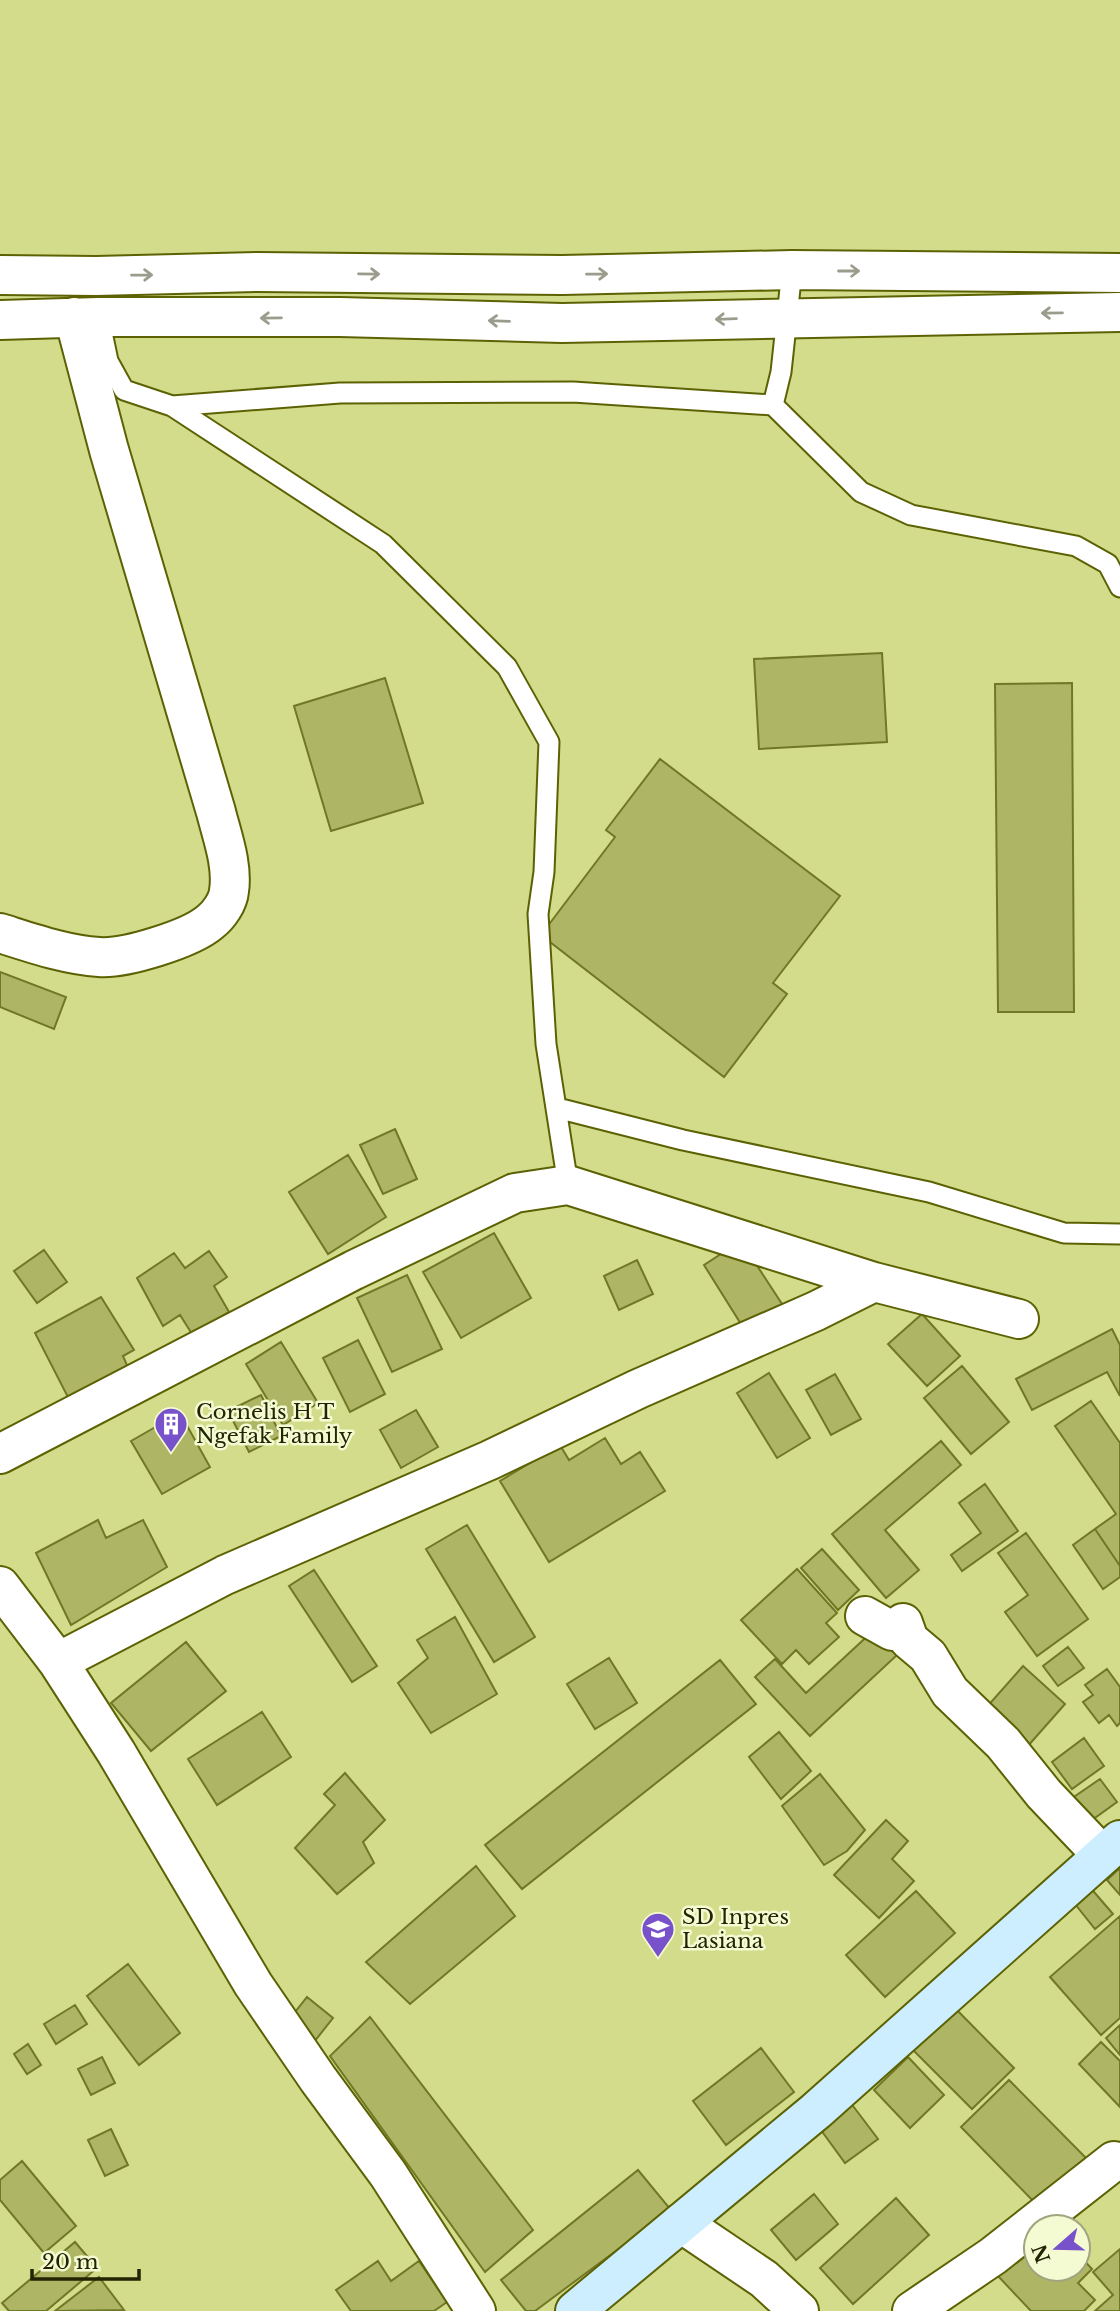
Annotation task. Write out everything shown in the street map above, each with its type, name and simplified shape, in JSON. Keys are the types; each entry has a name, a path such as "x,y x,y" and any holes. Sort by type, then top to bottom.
{"street":[{"path":"0,275 96,276 257,272 562,275 792,270 1120,273"},
{"path":"0,320 86,317 340,317 562,323 1120,312"},
{"path":"0,933 47,947 98,957 116,957 186,936 209,923 221,912 229,892 229,868 216,812 121,489 86,317"},
{"path":"0,1454 82,1409 466,1214 515,1193 568,1185 874,1282 1019,1319"},
{"path":"58,1662 225,1575 490,1460 638,1389 816,1311 874,1282"},
{"path":"0,1586 58,1662 116,1752 253,1984 388,2174 477,2311"},
{"path":"575,2311 816,2110 1111,1848 1044,1794 1003,1743 950,1692 928,1656 909,1640 903,1623 892,1631 865,1616"},
{"path":"912,2311 993,2256 1114,2161"},
{"path":"681,2223 764,2278 799,2311"}],"lane":[{"path":"773,405 781,372 792,270"},
{"path":"96,276 86,317 124,390 172,406 383,544 507,667 549,743 544,872 538,914 546,1044 568,1185"},
{"path":"172,406 340,393 573,392 773,405 861,492 911,515 1076,545 1108,564 1120,587"},
{"path":"557,1108 683,1140 929,1192 1064,1233 1120,1234"}],"building":[{"path":"882,653 887,742 759,749 754,659"},
{"path":"385,678 423,803 331,831 294,706"},
{"path":"1072,683 1074,1012 998,1012 995,684"},
{"path":"660,759 840,896 773,983 787,994 724,1077 541,935 615,837 606,830"},
{"path":"0,972 66,997 54,1029 0,1007"},
{"path":"395,1129 417,1179 383,1194 360,1145"},
{"path":"348,1155 386,1217 328,1254 289,1192"},
{"path":"494,1233 531,1298 461,1338 423,1272"},
{"path":"741,1241 784,1307 746,1332 704,1265"},
{"path":"44,1250 67,1282 37,1303 14,1271"},
{"path":"209,1251 227,1277 214,1286 229,1312 192,1334 180,1315 163,1326 137,1278 174,1253 185,1268"},
{"path":"637,1260 653,1294 619,1310 604,1276"},
{"path":"407,1275 442,1349 392,1372 357,1298"},
{"path":"101,1297 134,1350 123,1356 132,1377 73,1407 35,1333"},
{"path":"922,1314 960,1356 927,1386 888,1344"},
{"path":"1112,1329 1120,1345 1120,1396 1107,1372 1032,1410 1016,1379"},
{"path":"358,1340 385,1394 350,1412 323,1358"},
{"path":"281,1342 318,1403 283,1425 246,1364"},
{"path":"962,1366 1009,1422 971,1454 924,1398"},
{"path":"769,1373 810,1438 777,1458 737,1393"},
{"path":"835,1374 861,1419 831,1435 806,1390"},
{"path":"261,1395 281,1436 249,1452 228,1411"},
{"path":"1091,1401 1120,1443 1120,1566 1095,1529 1116,1514 1055,1426"},
{"path":"416,1410 438,1447 401,1468 380,1430"},
{"name":"Cornelis H T Ngefak Family","path":"180,1413 210,1467 162,1494 131,1441"},
{"path":"605,1438 621,1464 640,1452 665,1491 549,1562 500,1481 560,1445 569,1460"},
{"path":"941,1441 961,1465 885,1530 919,1570 886,1598 832,1534"},
{"path":"985,1484 1018,1531 962,1571 951,1555 981,1533 959,1503"},
{"path":"98,1520 106,1538 143,1520 167,1567 71,1625 36,1553"},
{"path":"467,1525 535,1637 494,1662 426,1549"},
{"path":"1095,1529 1120,1566 1120,1577 1103,1589 1073,1545"},
{"path":"1026,1533 1088,1619 1037,1656 1005,1612 1028,1595 998,1553"},
{"path":"822,1549 859,1590 838,1610 801,1568"},
{"path":"797,1569 837,1613 826,1623 839,1637 809,1664 796,1650 782,1664 741,1620"},
{"path":"314,1570 377,1666 352,1682 289,1586"},
{"path":"455,1617 497,1694 431,1733 398,1683 428,1658 417,1640"},
{"path":"874,1630 897,1655 810,1736 755,1677 775,1659 806,1693"},
{"path":"186,1642 226,1691 151,1751 111,1703"},
{"path":"1068,1647 1084,1668 1058,1686 1043,1666"},
{"path":"609,1658 637,1703 595,1729 567,1684"},
{"path":"720,1660 756,1704 522,1889 485,1845"},
{"path":"1023,1666 1065,1704 1027,1747 985,1709"},
{"path":"1107,1669 1120,1687 1120,1723 1117,1726 1109,1715 1099,1723 1083,1702 1093,1695 1085,1685"},
{"path":"262,1712 291,1757 217,1805 188,1759"},
{"path":"779,1732 811,1771 781,1799 749,1757"},
{"path":"1084,1738 1104,1766 1072,1789 1052,1762"},
{"path":"345,1773 385,1820 363,1842 374,1863 337,1894 295,1848 335,1805 324,1794"},
{"path":"820,1774 865,1830 847,1851 824,1865 782,1806"},
{"path":"1100,1779 1117,1802 1085,1825 1068,1801"},
{"path":"886,1820 908,1841 892,1859 914,1881 879,1918 834,1875"},
{"path":"476,1866 515,1916 410,2004 366,1962"},
{"path":"1120,1868 1120,1895 1107,1880"},
{"path":"1088,1885 1113,1914 1095,1929 1071,1899"},
{"path":"916,1891 955,1933 885,1997 846,1955"},
{"path":"1120,1916 1120,2018 1101,2035 1050,1977"},
{"path":"128,1964 180,2033 139,2065 87,1996"},
{"path":"307,1997 333,2018 314,2042 288,2021"},
{"path":"75,2005 87,2024 56,2044 44,2024"},
{"path":"952,2005 1014,2068 972,2109 910,2047"},
{"path":"370,2017 533,2230 485,2272 330,2056"},
{"path":"1120,2025 1120,2055 1106,2038"},
{"path":"1101,2042 1120,2061 1120,2107 1079,2064"},
{"path":"28,2044 41,2065 27,2074 14,2054"},
{"path":"761,2048 794,2092 726,2145 693,2101"},
{"path":"102,2057 115,2083 91,2095 78,2069"},
{"path":"908,2057 944,2095 910,2128 874,2090"},
{"path":"1009,2080 1087,2159 1039,2207 961,2127"},
{"path":"850,2102 878,2139 845,2163 818,2126"},
{"path":"111,2129 128,2165 105,2176 88,2140"},
{"path":"22,2161 76,2226 44,2253 0,2200 0,2180"},
{"path":"638,2170 671,2210 535,2311 526,2311 501,2280"},
{"path":"814,2194 838,2224 796,2260 771,2230"},
{"path":"896,2198 929,2235 853,2304 820,2268"},
{"path":"75,2242 97,2268 46,2311 9,2311 2,2303"},
{"path":"1120,2249 1120,2311 1095,2311 1113,2295 1093,2272"},
{"path":"1022,2254 1022,2283 1078,2283 1095,2300 1084,2311 1031,2311 998,2276"},
{"path":"378,2261 391,2281 419,2261 447,2302 434,2311 351,2311 336,2290"},
{"path":"99,2277 124,2310 55,2311"}],"place":[{"name":"Cornelis H T Ngefak Family","path":"171,1454"},
{"name":"SD Inpres Lasiana","path":"658,1959"}]}
